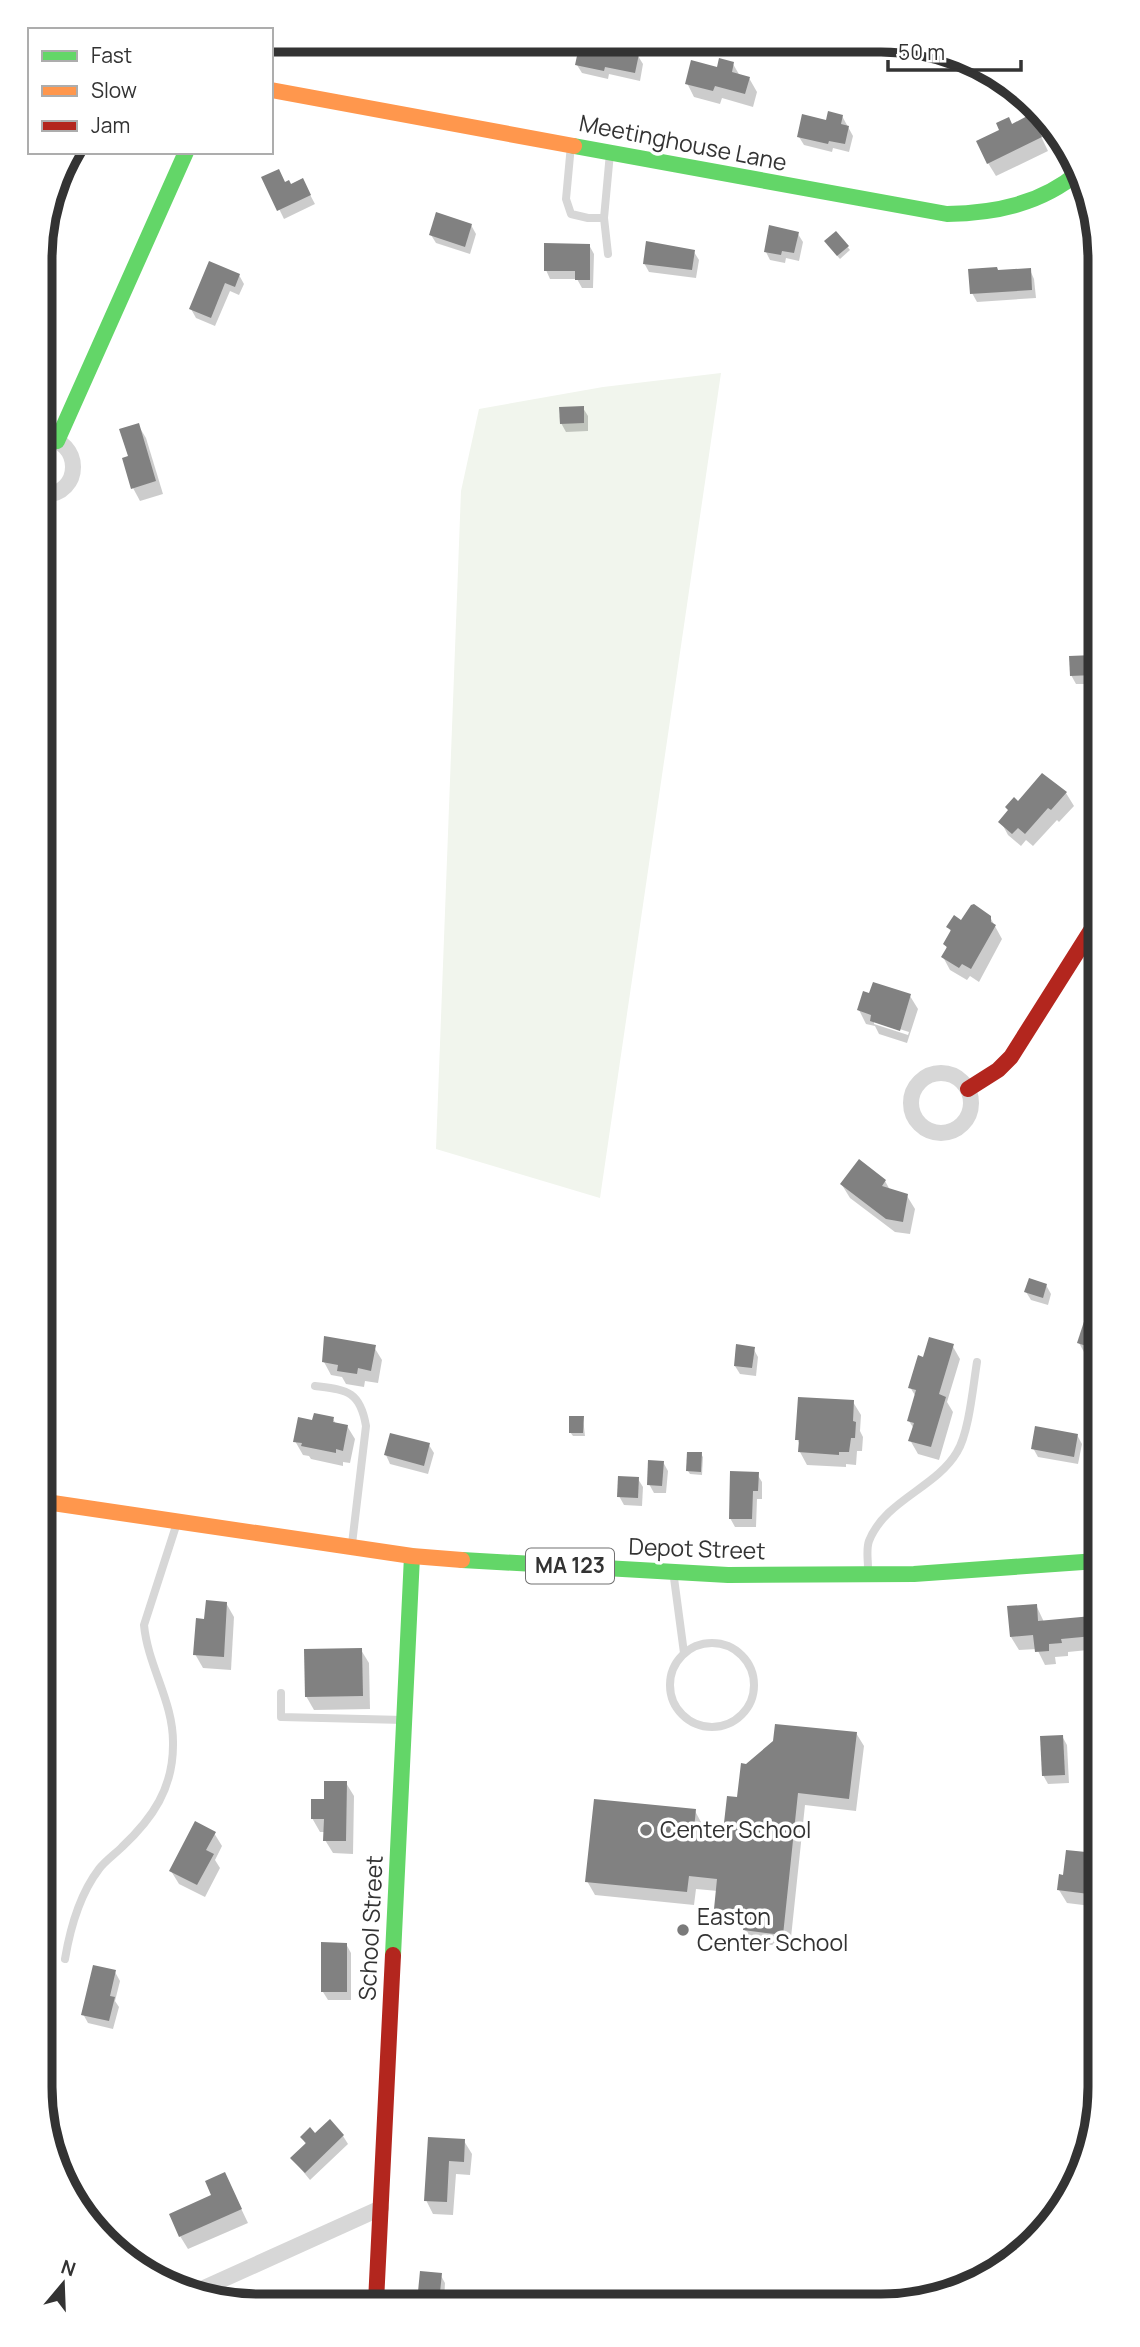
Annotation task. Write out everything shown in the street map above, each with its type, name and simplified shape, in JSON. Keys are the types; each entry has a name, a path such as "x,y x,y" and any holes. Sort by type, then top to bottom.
{"main road":[{"name":"Meetinghouse Lane","path":"273,90 947,214 985,212 1032,200 1071,179"},
{"path":"53,434 185,154"},
{"path":"968,1089 998,1070 1011,1057 1088,936"},
{"name":"Depot Street","path":"52,1503 412,1556 674,1572 728,1575 914,1574 1087,1562"},
{"name":"School Street","path":"376,2294 412,1556"}],"street":[{"path":"53,441 64,445 73,459 72,475 63,489 53,493"},
{"path":"206,2287 381,2208"}],"lane":[{"path":"571,145 566,199 571,214 604,218"},
{"path":"608,254 604,218 610,153"},
{"path":"868,1574 868,1543 879,1523 942,1471 958,1451 977,1362"},
{"path":"315,1386 347,1390 363,1407 366,1426 352,1547"},
{"path":"65,1959 69,1936 90,1884 100,1867 141,1829 154,1813 164,1796 170,1775 174,1742 170,1713 145,1639 144,1625 177,1523"},
{"path":"674,1572 684,1653 670,1676 674,1704 682,1715 693,1723 707,1727 734,1721 744,1712 751,1700 754,1686 752,1672 746,1660 736,1650 723,1644 696,1646 684,1653"},
{"path":"281,1693 281,1717 404,1720"}],"shaded area":[{"path":"721,373 600,1198 436,1149 461,491 479,409 603,387"}],"building":[{"path":"578,52 639,54 635,73 605,67 604,71 575,65"},
{"path":"719,58 734,62 732,72 750,77 745,94 715,86 713,91 685,84 691,60 717,67"},
{"path":"828,111 843,115 841,124 849,126 845,144 829,141 828,144 797,137 802,114 826,120"},
{"path":"1028,115 1042,137 987,164 976,141 999,130 996,123 1009,117 1012,124"},
{"path":"279,169 285,182 289,180 291,184 303,178 311,195 277,211 261,177"},
{"path":"436,212 472,224 465,247 429,235"},
{"path":"769,225 799,232 794,253 782,251 781,255 764,252"},
{"path":"836,231 849,246 837,256 824,241"},
{"path":"646,241 695,250 692,270 643,264"},
{"path":"544,243 590,244 590,280 575,280 575,271 544,271"},
{"path":"209,261 240,274 235,287 225,283 211,318 189,309"},
{"path":"997,267 998,270 1031,268 1032,290 970,294 968,269"},
{"path":"584,406 584,423 560,424 559,407"},
{"path":"139,423 156,481 131,489 122,458 128,456 119,429"},
{"path":"1088,655 1088,675 1070,676 1069,656"},
{"path":"1042,773 1067,792 1051,810 1048,808 1025,834 1018,828 1012,834 998,822 1008,810 1005,807 1014,797 1018,801"},
{"path":"974,904 991,916 991,922 996,925 971,969 962,964 959,968 941,957 947,947 943,944 951,930 946,927 954,915 961,920"},
{"path":"873,982 911,994 900,1031 870,1021 871,1015 857,1010 863,991 869,993"},
{"path":"859,1159 886,1180 882,1186 908,1194 903,1222 886,1219 840,1184"},
{"path":"1029,1278 1047,1284 1043,1298 1024,1292"},
{"path":"1087,1311 1087,1346 1077,1343"},
{"path":"324,1336 376,1345 371,1371 358,1368 357,1374 337,1371 338,1365 322,1362"},
{"path":"929,1337 954,1344 939,1394 946,1397 931,1447 908,1441 914,1423 907,1421 916,1390 908,1388 918,1355 923,1357"},
{"path":"736,1344 755,1347 752,1368 734,1366"},
{"path":"798,1397 854,1400 855,1438 851,1438 849,1452 839,1452 839,1455 798,1452 799,1440 795,1440"},
{"path":"314,1413 334,1417 333,1422 348,1425 343,1451 336,1449 336,1453 293,1442 298,1417 312,1420"},
{"path":"569,1416 584,1416 583,1433 569,1433"},
{"path":"1035,1426 1078,1434 1074,1457 1031,1449"},
{"path":"390,1433 430,1443 424,1466 384,1455"},
{"path":"687,1452 702,1452 701,1472 686,1471"},
{"path":"648,1460 664,1461 662,1486 647,1485"},
{"path":"730,1471 759,1472 758,1491 753,1491 752,1519 729,1519"},
{"path":"618,1476 639,1477 638,1498 617,1497"},
{"path":"206,1600 227,1602 224,1657 193,1655 196,1618 204,1619"},
{"path":"1037,1604 1038,1621 1087,1616 1087,1637 1061,1639 1062,1643 1049,1644 1049,1651 1035,1652 1033,1635 1010,1637 1007,1606"},
{"path":"362,1648 363,1696 305,1697 304,1649"},
{"name":"Center School","path":"775,1724 857,1732 849,1799 798,1793 783,1935 743,1930 745,1912 714,1909 717,1879 689,1876 687,1892 585,1882 594,1799 696,1809 694,1829 723,1832 727,1796 737,1797 741,1763 746,1764 773,1741"},
{"path":"1063,1735 1065,1775 1042,1776 1040,1736"},
{"path":"324,1781 347,1781 346,1841 323,1841 324,1819 311,1819 311,1799 324,1799"},
{"path":"195,1821 216,1832 206,1850 214,1854 197,1885 169,1871"},
{"path":"1066,1850 1087,1852 1087,1894 1057,1890 1059,1874 1063,1875"},
{"path":"321,1942 347,1943 347,1992 321,1992"},
{"path":"93,1965 116,1970 110,1996 115,1997 109,2021 81,2015"},
{"path":"330,2119 344,2135 305,2173 290,2158 306,2143 300,2137 310,2127 315,2133"},
{"path":"428,2137 465,2139 464,2162 449,2161 447,2202 424,2201"},
{"path":"225,2172 242,2209 179,2237 169,2214 211,2195 205,2181"},
{"path":"420,2271 442,2273 440,2294 418,2294"}],"traffic: fast":[{"path":"574,146 947,214 983,212 1017,205 1049,192 1071,178"},
{"path":"57,441 185,154"},
{"path":"393,1955 412,1556"},
{"path":"462,1560 728,1575 914,1574 1087,1562"}],"traffic: slow":[{"path":"273,90 574,146"},
{"path":"52,1503 412,1556 462,1560"}],"traffic: jam":[{"path":"968,1089 998,1070 1011,1057 1088,936"},
{"path":"376,2294 393,1955"}],"place":[{"name":"Center School","path":"646,1830"},
{"name":"Easton Center School","path":"683,1930"}]}
